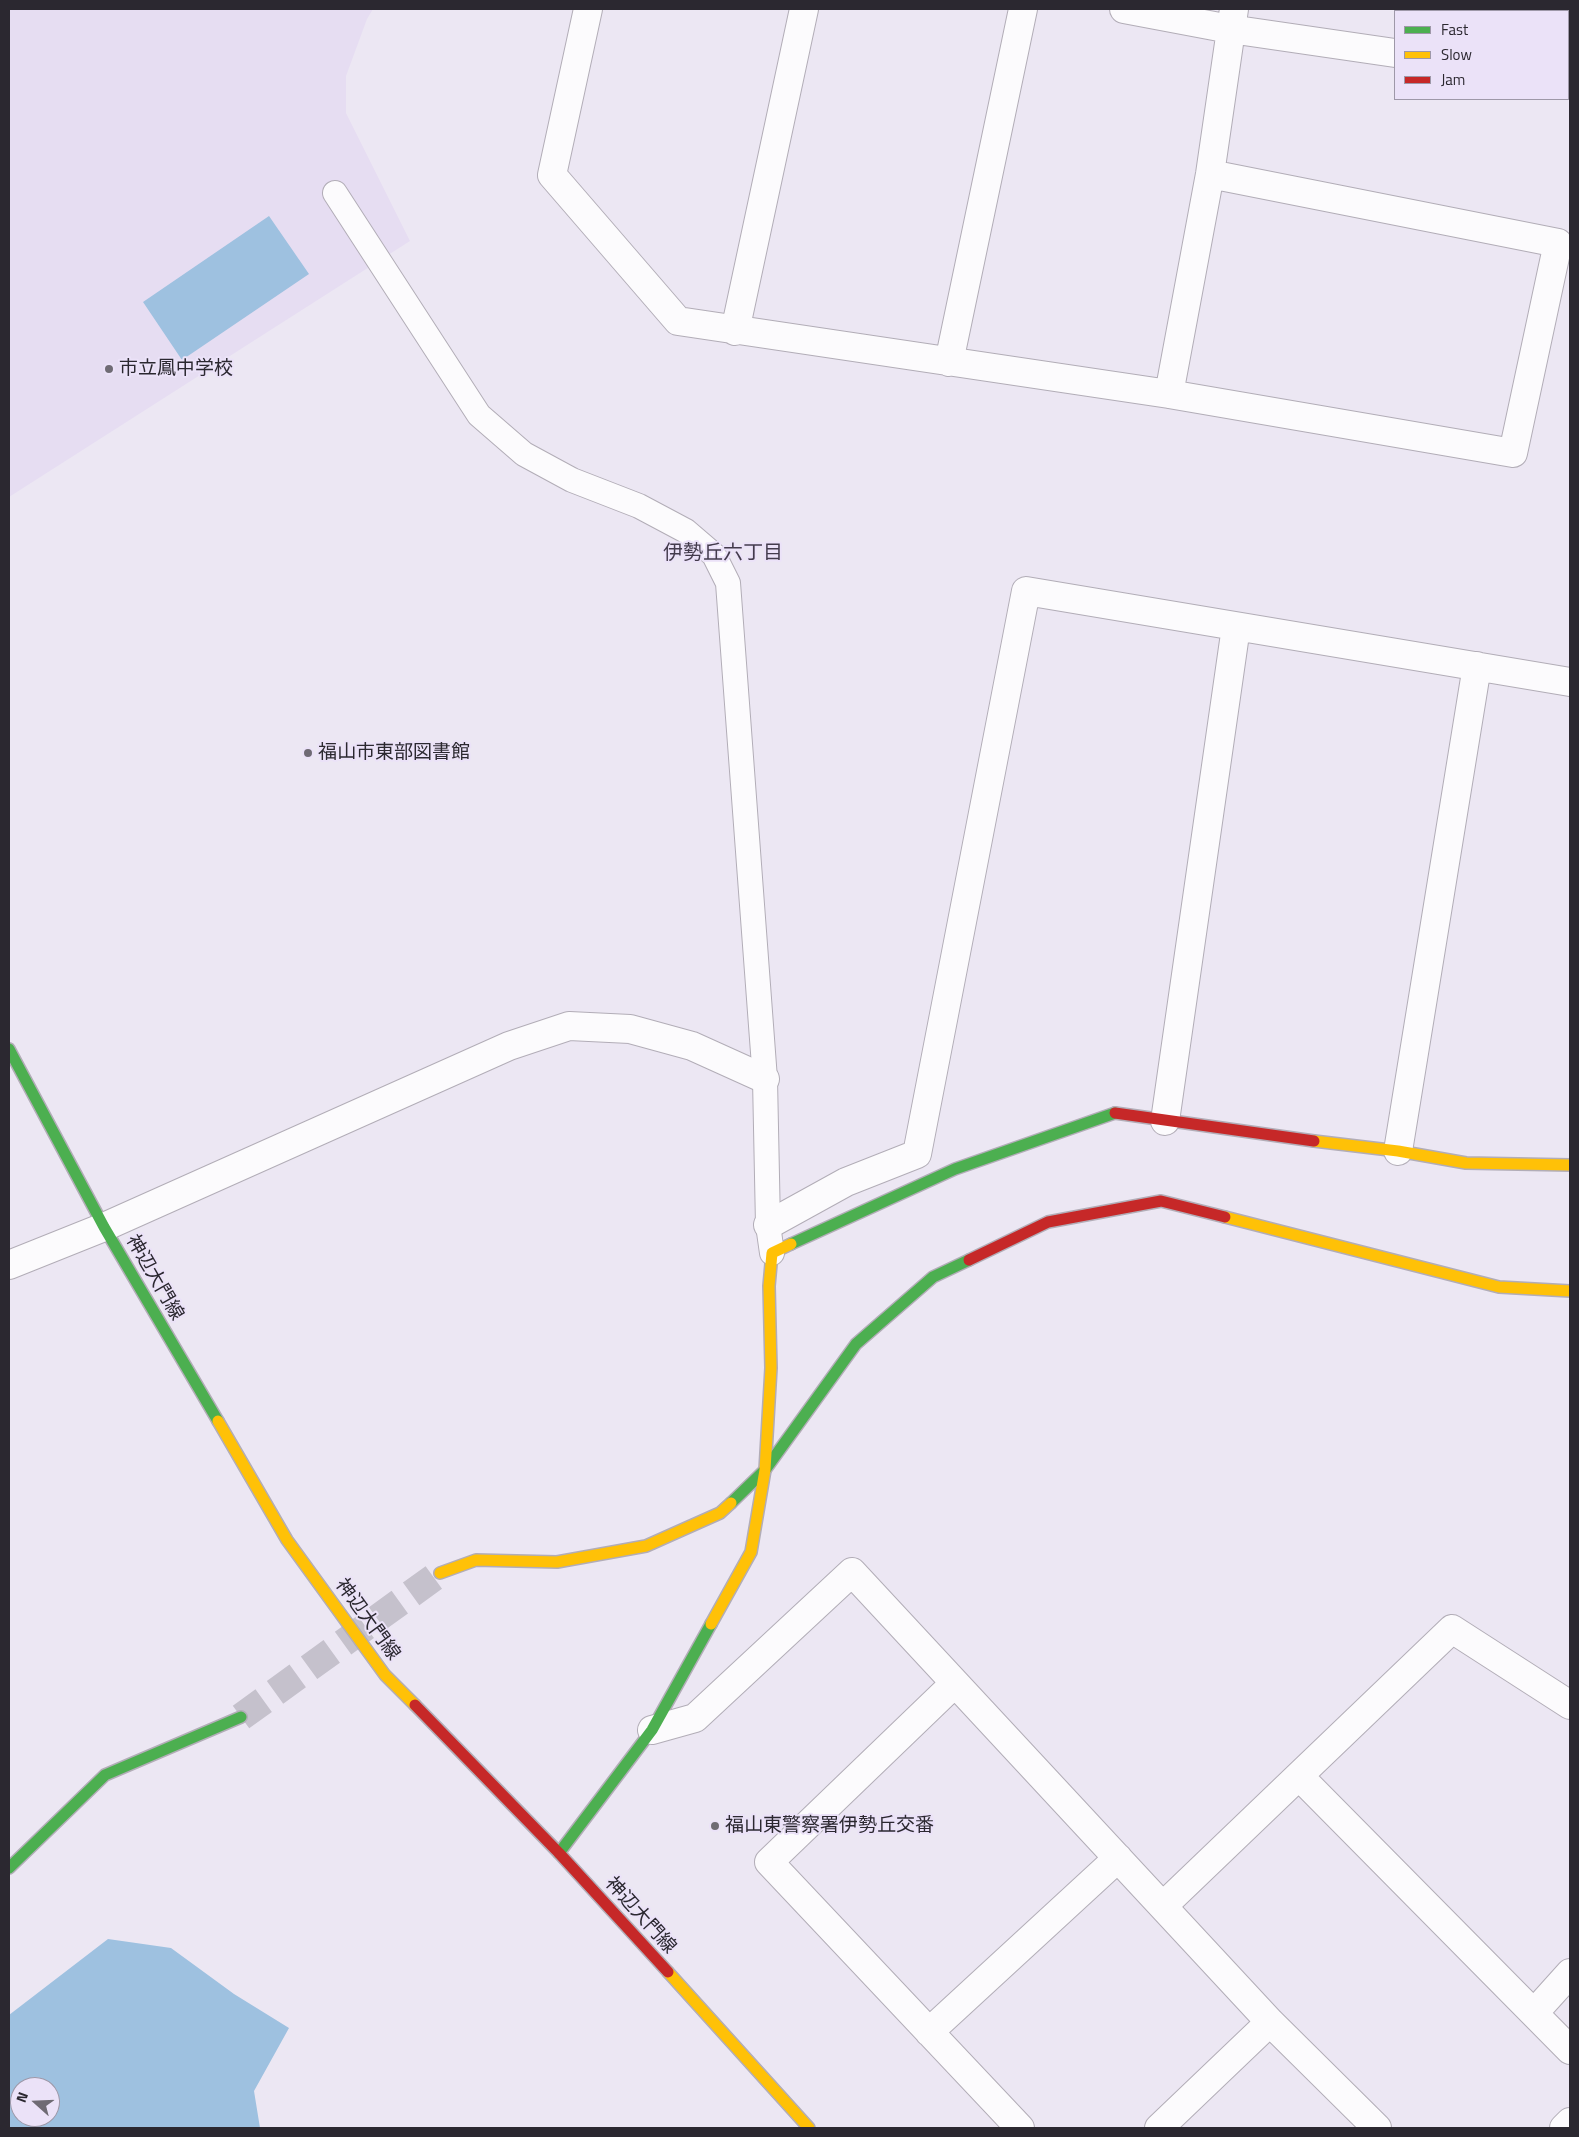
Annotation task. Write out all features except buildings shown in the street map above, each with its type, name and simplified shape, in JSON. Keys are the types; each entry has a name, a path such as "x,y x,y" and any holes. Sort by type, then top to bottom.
{"street":[{"path":"588,9 552,175 678,321 735,331 1169,394 1512,453 1558,243 1210,174"},
{"path":"735,331 804,9"},
{"path":"949,362 1022,9"},
{"path":"1124,9 1232,19 1394,53"},
{"path":"1169,394 1210,174 1232,19"},
{"path":"768,1224 846,1182 917,1154 1026,591 1570,682"},
{"path":"1165,1121 1236,627"},
{"path":"1398,1151 1477,666"},
{"path":"9,1265 104,1227 509,1046 569,1026 630,1029 692,1046 765,1079"},
{"name":"神辺大門線","path":"9,1050 104,1227 287,1540 385,1675 558,1853 809,2128"},
{"path":"558,1853 652,1730 752,1552 765,1470 771,1368 769,1286 772,1253 956,1169 1116,1113 1398,1151 1466,1164 1570,1165"},
{"path":"440,1573 476,1560 557,1562 646,1546 720,1513 765,1470 856,1344 933,1277 1048,1222 1161,1201 1499,1287 1570,1290"},
{"path":"652,1730 695,1718 852,1572 1270,2022 1376,2128"},
{"path":"1163,1906 1452,1629 1570,1705"},
{"path":"956,1683 769,1862 1020,2128"},
{"path":"9,1868 105,1774 241,1717"},
{"path":"1299,1776 1570,2050"},
{"path":"929,2032 1118,1858"},
{"path":"1534,2013 1570,1973"},
{"path":"1159,2128 1270,2022"},
{"path":"1564,2128 1570,2122"}],"lane":[{"path":"335,193 479,415 524,454 572,480 639,506 686,531 714,555 728,583 765,1079 768,1224 772,1253"}],"shaded area":[{"name":"市立鳳中学校","path":"9,9 373,9 367,19 346,76 346,113 410,241 9,497"}],"water":[{"path":"269,216 309,274 182,360 143,302"},
{"path":"108,1939 171,1948 234,1994 289,2028 254,2091 260,2128 9,2128 9,2015"}],"tunnel":[{"path":"241,1717 440,1573"}],"traffic: fast":[{"path":"9,1049 104,1227 218,1421"},
{"path":"791,1244 955,1169 1115,1113"},
{"path":"731,1503 765,1470 856,1344 933,1277 969,1260"},
{"path":"559,1853 652,1730 711,1624"},
{"path":"9,1868 105,1775 241,1717"}],"traffic: slow":[{"path":"1314,1141 1398,1151 1466,1163 1570,1165"},
{"path":"1225,1217 1499,1287 1570,1291"},
{"path":"711,1624 751,1552 765,1470 771,1368 769,1286 772,1253 791,1244"},
{"path":"218,1421 287,1540 385,1675 415,1705"},
{"path":"440,1573 476,1560 557,1562 646,1546 720,1513 731,1503"},
{"path":"668,1972 809,2128"}],"traffic: jam":[{"path":"1115,1113 1314,1141"},
{"path":"969,1260 1048,1222 1161,1201 1225,1217"},
{"path":"415,1705 559,1853 668,1972"}],"place":[{"name":"市立鳳中学校","path":"109,369"},
{"name":"福山市東部図書館","path":"308,753"},
{"name":"福山東警察署伊勢丘交番","path":"715,1826"}],"district":[{"name":"伊勢丘六丁目","path":"723,554"}]}
